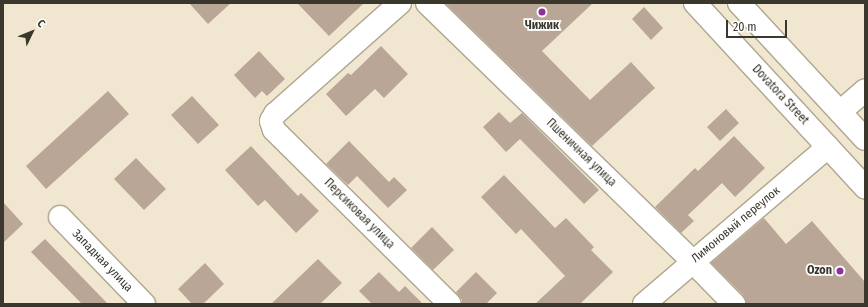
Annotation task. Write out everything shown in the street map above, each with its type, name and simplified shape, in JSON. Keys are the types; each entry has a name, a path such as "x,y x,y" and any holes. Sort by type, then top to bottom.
{"street":[{"name":"Персиковая улица","path":"400,3 274,114 271,121 274,130 450,304"},
{"name":"Пшеничная улица","path":"427,3 693,262 734,304"},
{"name":"Dovatora Street","path":"695,3 865,187"},
{"path":"739,3 865,138"},
{"path":"840,112 865,90"},
{"name":"Лимоновый переулок","path":"644,304 828,147"},
{"name":"Западная улица","path":"60,217 144,304"}],"building":[{"path":"189,3 231,3 208,24"},
{"path":"297,3 364,3 329,36"},
{"path":"445,3 593,3 542,51 590,100 631,62 655,88 592,146"},
{"path":"644,7 663,28 651,40 632,19"},
{"path":"381,46 408,74 384,98 375,89 346,116 326,94 348,73 351,75"},
{"path":"259,51 285,79 267,96 262,91 255,98 234,75"},
{"path":"108,91 129,114 46,189 26,166"},
{"path":"192,96 219,125 198,144 171,115"},
{"path":"726,109 739,123 720,141 707,127"},
{"path":"499,112 510,123 522,113 599,190 584,204 520,139 506,152 483,127"},
{"path":"734,136 765,168 735,197 722,183 688,215 694,221 681,233 655,207 695,168 698,171"},
{"path":"349,141 389,182 394,177 407,190 388,208 357,176 348,185 326,164"},
{"path":"251,146 298,196 301,193 319,211 296,233 265,200 258,206 225,170"},
{"path":"136,158 166,189 144,210 114,179"},
{"path":"504,175 555,228 566,218 594,247 591,250 613,272 580,304 535,304 565,276 521,229 516,234 481,197"},
{"path":"3,202 23,224 3,243"},
{"path":"764,218 786,244 812,221 865,282 865,304 746,304 743,295 711,263"},
{"path":"432,227 454,250 433,270 411,248"},
{"path":"45,239 108,304 82,304 31,252"},
{"path":"318,259 342,283 320,304 271,304"},
{"path":"205,263 224,284 203,304 192,304 178,289"},
{"path":"379,272 399,292 405,286 423,304 372,304 359,291"},
{"path":"476,272 497,293 486,304 462,304 462,300 456,292"}],"place":[{"name":"Чижик","path":"542,12"},
{"name":"Ozon","path":"840,271"}]}
